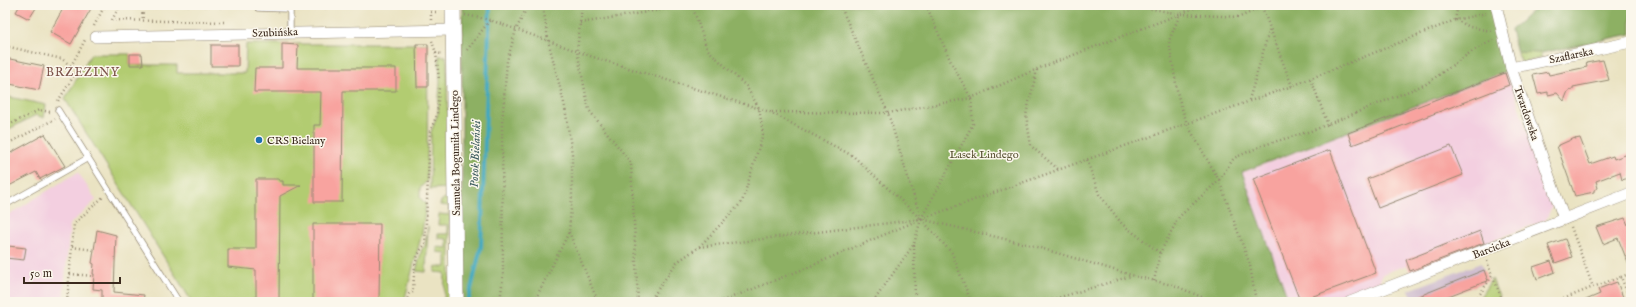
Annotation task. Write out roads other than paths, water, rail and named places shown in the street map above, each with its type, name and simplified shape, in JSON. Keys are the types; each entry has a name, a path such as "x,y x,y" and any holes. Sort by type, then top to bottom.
{"street":[{"name":"Twardowska","path":"1496,5 1511,68 1567,222"},
{"name":"Samuela Bogumiła Lindego","path":"453,8 456,302"},
{"name":"Szubińska","path":"96,37 453,30"},
{"name":"Szaflarska","path":"1511,68 1631,42"},
{"name":"Barcicka","path":"1350,302 1567,222 1631,193"}],"lane":[{"path":"258,8 290,9 290,32"},
{"path":"57,108 179,302"},
{"path":"5,205 44,185 88,158"}],"waterway":[{"name":"Potok Bielański","path":"468,302 481,247 490,5"}],"place":[{"name":"CRS Bielany","path":"259,140"}],"district":[{"name":"BRZEZINY","path":"83,72"}],"park label":[{"name":"Lasek Lindego","path":"984,154"}]}
